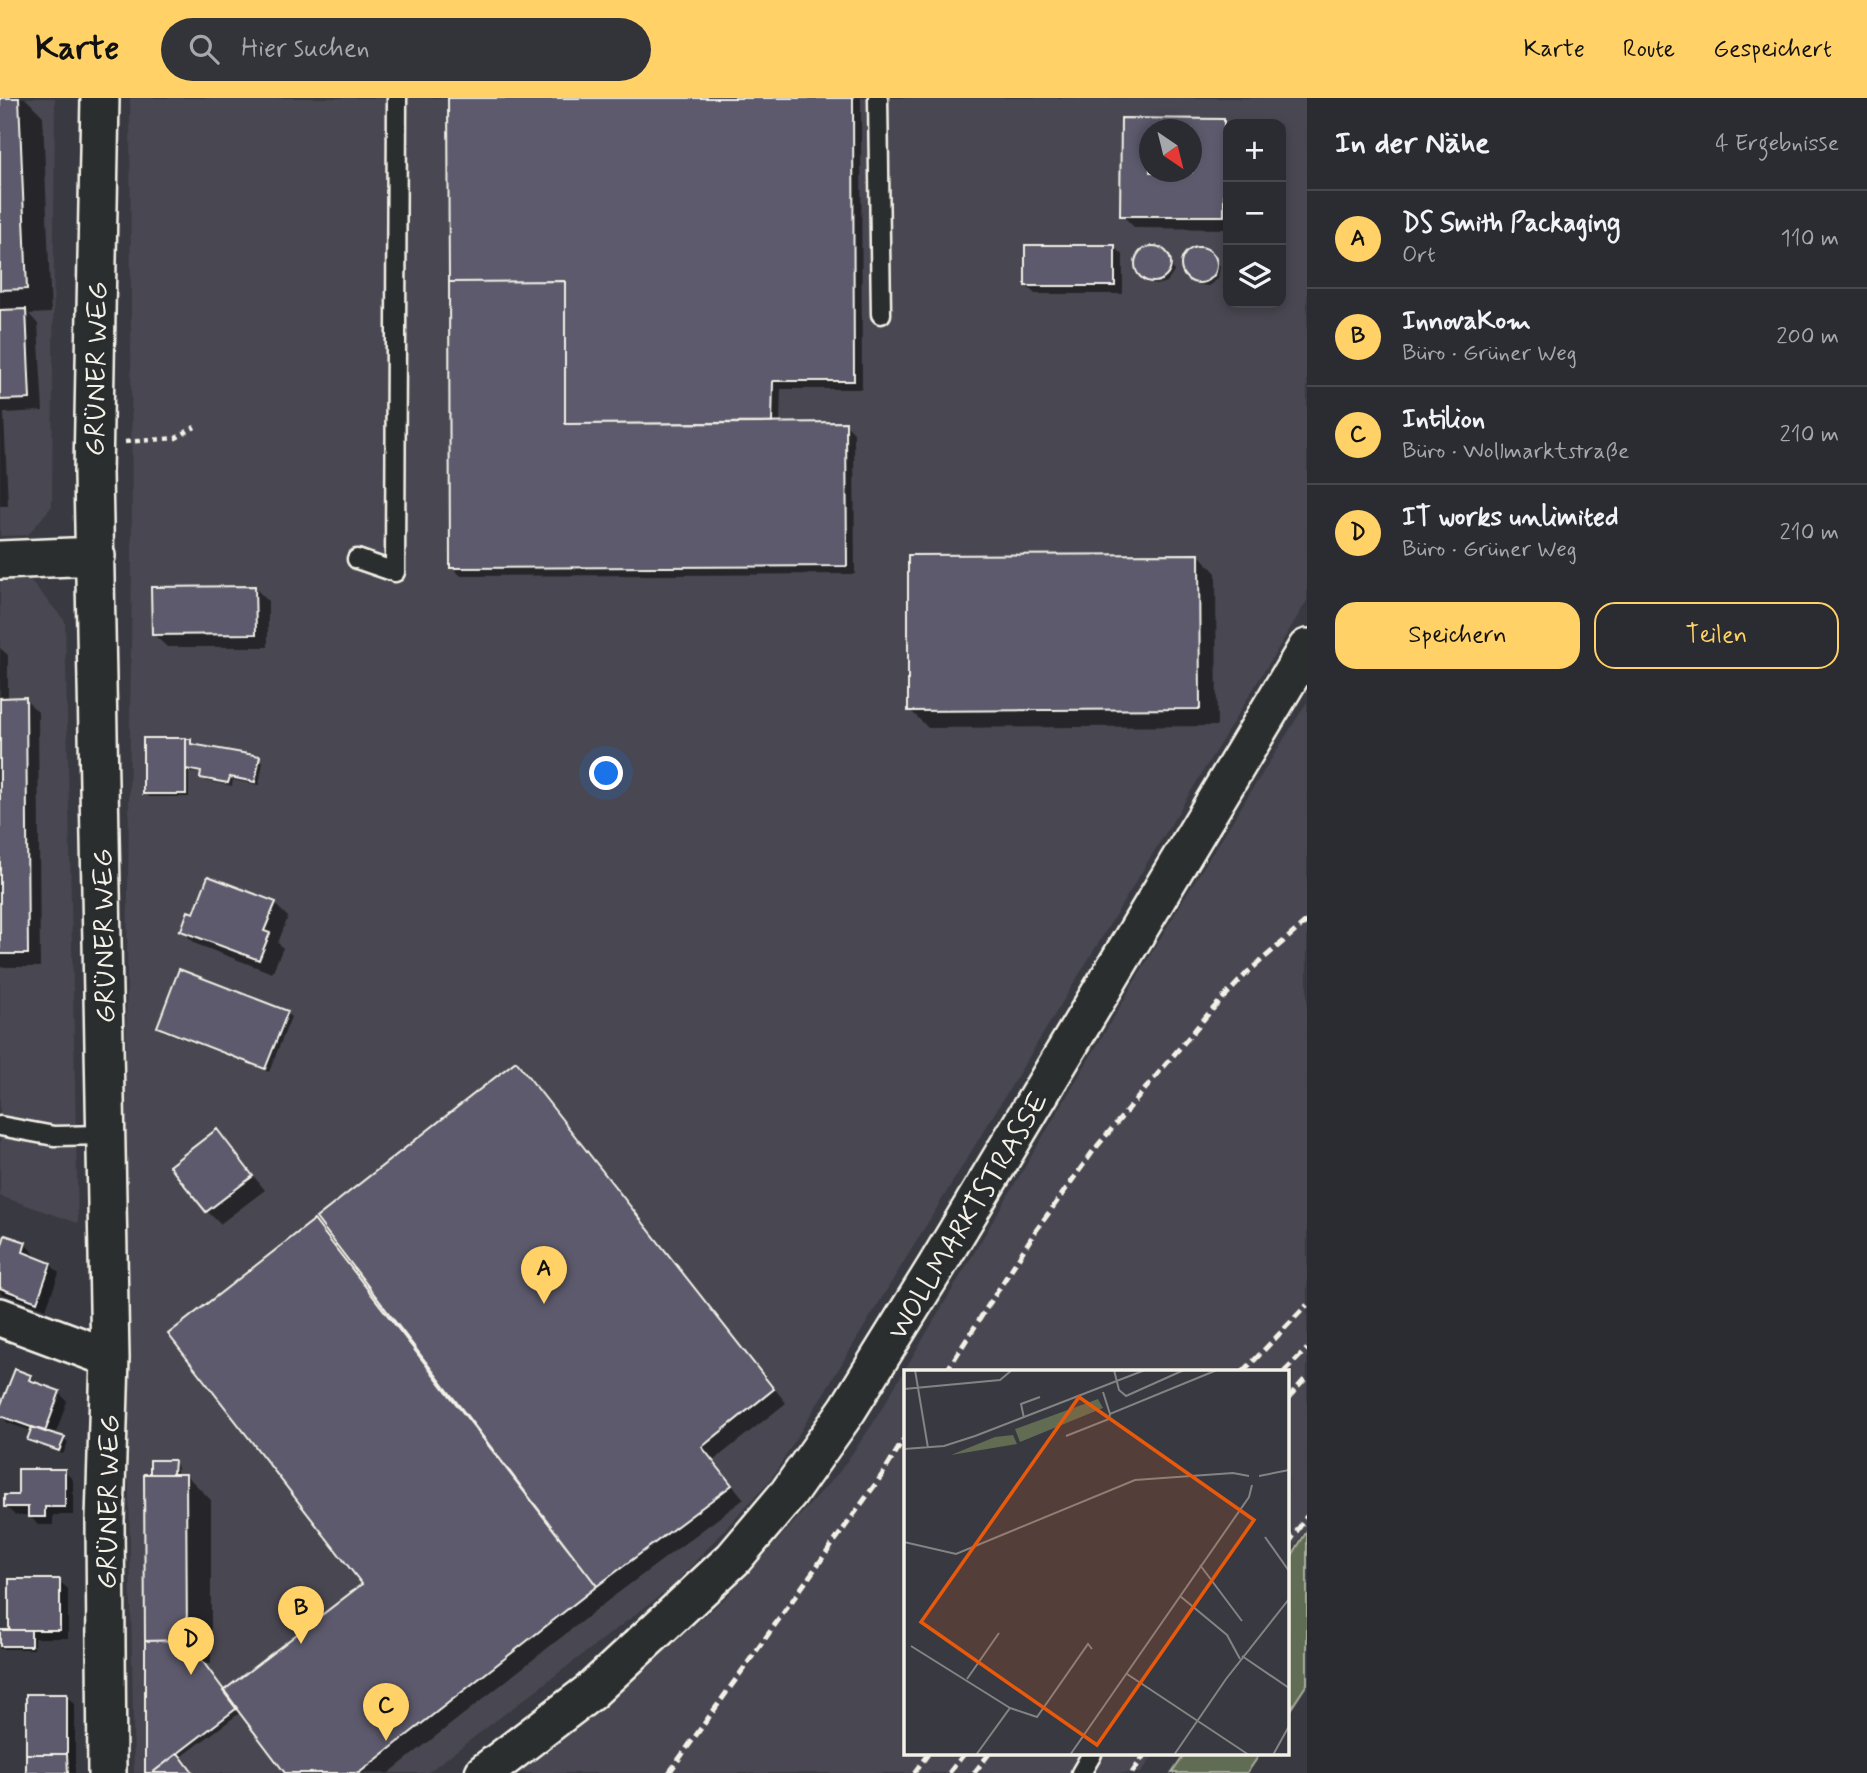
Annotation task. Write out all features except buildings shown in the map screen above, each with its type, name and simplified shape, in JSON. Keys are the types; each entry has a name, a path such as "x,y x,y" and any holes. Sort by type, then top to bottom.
{"street":[{"name":"GRÜNER WEG","path":"100,98 93,473 110,1358 105,1520 107,1773"},
{"path":"0,560 96,556"},
{"name":"WOLLMARKTSTRASSE","path":"484,1773 590,1692 733,1559 788,1494 848,1409 929,1279 1307,648"},
{"path":"0,1317 110,1358"}],"lane":[{"path":"357,559 395,572 397,98"},
{"path":"878,98 881,314"},
{"path":"0,1126 54,1136 106,1135"},
{"path":"1082,1773 1091,1756"}],"path":[{"path":"125,452 124,442 176,438 195,427"}],"shaded area":[{"path":"0,98 55,98 52,506 28,535 0,536"},
{"path":"130,98 1307,98 1307,601 772,1478 673,1586 427,1773 134,1773 124,1216 132,562"},
{"path":"24,573 65,621 78,1223 0,1196 0,575"},
{"path":"1307,702 1307,1527 1290,1553 1290,1370 905,1370 1186,895"},
{"path":"904,1371 904,1756 1153,1756 1141,1773 518,1773 594,1714 727,1596 840,1471 872,1425"}],"green space":[{"path":"1307,1531 1307,1684 1290,1710 1290,1559"},
{"path":"1184,1756 1259,1756 1247,1773 1172,1773"}],"railway":[{"path":"947,1370 1035,1232 1094,1150 1209,1013 1248,972 1307,921"},
{"path":"1245,1370 1307,1305"},
{"path":"1286,1370 1307,1349"},
{"path":"1290,1396 1307,1377"},
{"path":"669,1773 882,1475 904,1439"},
{"path":"1290,1541 1307,1516"},
{"path":"914,1773 927,1756"},
{"path":"949,1773 962,1756"},
{"path":"974,1773 987,1756"},
{"path":"1132,1773 1144,1756"}],"place":[{"name":"DS Smith Packaging","path":"544,1304"},
{"name":"InnovaKom","path":"301,1644"},
{"name":"IT works unlimited","path":"191,1675"},
{"name":"Intilion","path":"386,1741"}]}
